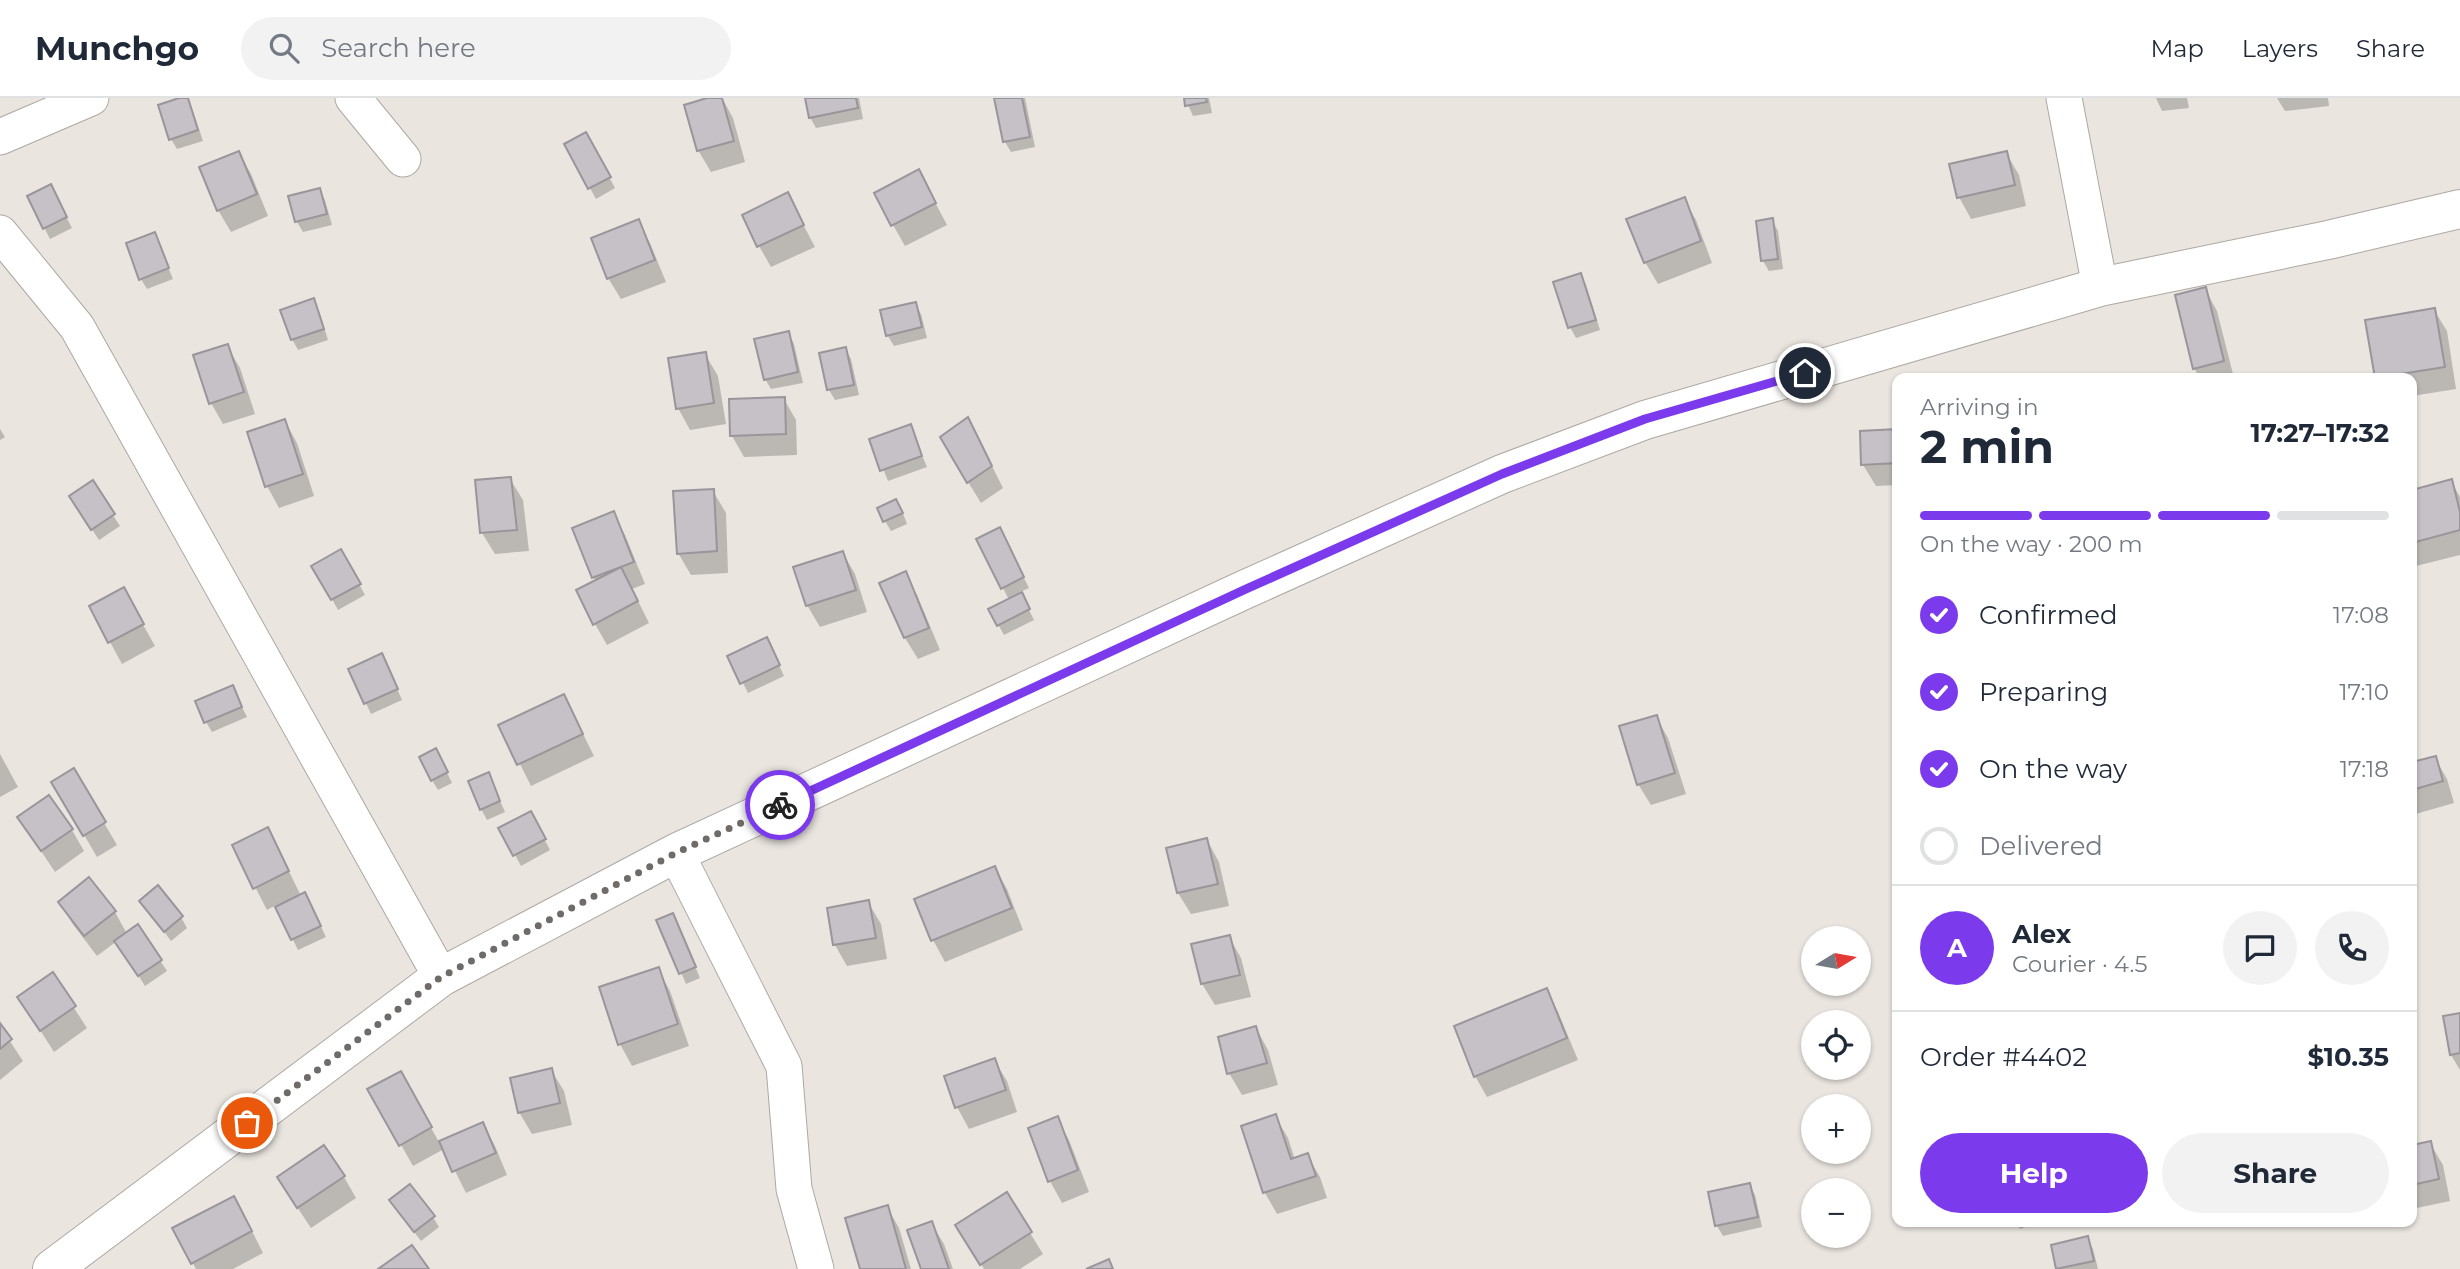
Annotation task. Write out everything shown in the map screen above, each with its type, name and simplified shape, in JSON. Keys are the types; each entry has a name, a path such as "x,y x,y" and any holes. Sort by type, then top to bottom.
{"main road":[{"path":"52,1269 441,977 676,853 1246,589 1502,474 1645,419 2101,287 2328,240 2460,209"}],"street":[{"path":"0,137 91,98"},
{"path":"353,98 403,159"},
{"path":"2064,98 2101,287"},
{"path":"0,233 77,327 441,977"},
{"path":"676,853 785,1066 794,1189 816,1269"}],"building":[{"path":"188,98 198,130 169,140 158,105"},
{"path":"707,98 722,98 734,141 697,151 684,105"},
{"path":"805,98 856,98 858,108 809,118"},
{"path":"994,98 1022,98 1030,137 1003,142"},
{"path":"1184,98 1206,98 1207,102 1185,106"},
{"path":"586,132 611,177 588,189 564,144"},
{"path":"239,151 257,194 217,211 199,167"},
{"path":"2007,151 2015,185 1957,198 1949,164"},
{"path":"919,169 936,203 891,226 874,193"},
{"path":"51,184 67,217 43,229 27,196"},
{"path":"320,188 327,214 295,222 288,196"},
{"path":"788,192 804,225 757,247 742,215"},
{"path":"1685,197 1701,241 1644,263 1626,219"},
{"path":"1773,218 1778,259 1761,261 1756,221"},
{"path":"639,219 655,260 607,279 591,238"},
{"path":"155,232 169,268 139,280 126,243"},
{"path":"1581,273 1596,320 1568,328 1553,282"},
{"path":"2206,287 2224,361 2193,369 2175,295"},
{"path":"314,298 324,329 291,340 280,310"},
{"path":"916,302 922,327 886,336 880,310"},
{"path":"2435,308 2445,367 2407,373 2374,373 2365,320"},
{"path":"789,331 798,372 764,380 754,339"},
{"path":"228,344 244,392 209,404 193,355"},
{"path":"846,347 854,385 827,390 819,353"},
{"path":"706,352 714,403 676,409 668,358"},
{"path":"785,397 786,434 730,436 729,399"},
{"path":"968,417 992,466 967,483 940,437"},
{"path":"285,419 303,474 265,487 247,432"},
{"path":"911,424 922,456 880,471 869,439"},
{"path":"1892,429 1892,463 1861,465 1860,431"},
{"path":"511,477 517,530 480,533 475,480"},
{"path":"2452,479 2460,512 2460,530 2417,542 2417,489"},
{"path":"93,480 115,514 91,530 69,496"},
{"path":"714,489 717,551 677,554 673,491"},
{"path":"896,499 903,513 883,522 877,508"},
{"path":"614,511 634,562 592,578 572,528"},
{"path":"1000,527 1024,577 1001,589 976,539"},
{"path":"341,549 361,584 331,600 311,566"},
{"path":"843,551 856,590 806,606 793,567"},
{"path":"621,567 638,601 593,625 576,590"},
{"path":"906,571 929,628 904,638 879,583"},
{"path":"124,587 144,624 108,643 89,606"},
{"path":"1022,592 1030,609 997,626 988,609"},
{"path":"767,637 780,665 740,684 727,656"},
{"path":"382,653 398,689 364,704 348,669"},
{"path":"233,685 242,707 204,723 195,701"},
{"path":"564,694 583,734 517,765 498,725"},
{"path":"1657,715 1675,773 1637,785 1619,726"},
{"path":"436,748 448,772 431,781 419,757"},
{"path":"2436,756 2443,781 2417,789 2417,761"},
{"path":"74,768 106,822 83,836 51,782"},
{"path":"489,772 500,801 480,810 468,781"},
{"path":"49,795 73,829 41,851 17,817"},
{"path":"531,811 546,839 513,856 498,828"},
{"path":"268,827 289,871 253,889 232,845"},
{"path":"1207,838 1218,884 1177,893 1166,848"},
{"path":"995,866 1012,908 931,941 914,899"},
{"path":"89,877 116,911 84,936 58,902"},
{"path":"158,885 183,916 164,932 139,901"},
{"path":"305,892 321,926 291,940 275,907"},
{"path":"869,900 876,938 833,945 827,908"},
{"path":"673,913 696,967 679,974 656,920"},
{"path":"138,924 162,960 138,976 114,941"},
{"path":"1230,935 1240,975 1201,984 1191,944"},
{"path":"659,967 678,1024 618,1045 599,987"},
{"path":"53,972 76,1006 40,1031 17,997"},
{"path":"1547,988 1567,1038 1474,1077 1454,1026"},
{"path":"2460,1013 2460,1053 2450,1055 2443,1016"},
{"path":"0,1023 12,1039 0,1049"},
{"path":"1256,1026 1267,1063 1227,1074 1218,1037"},
{"path":"995,1058 1006,1090 955,1108 944,1076"},
{"path":"552,1068 560,1103 518,1113 510,1078"},
{"path":"401,1071 432,1127 399,1146 367,1089"},
{"path":"1276,1114 1291,1159 1308,1153 1316,1176 1263,1193 1241,1126"},
{"path":"1058,1116 1078,1170 1048,1182 1028,1128"},
{"path":"483,1122 496,1153 452,1172 439,1141"},
{"path":"2431,1141 2439,1179 2417,1184 2417,1144"},
{"path":"324,1145 345,1176 297,1208 277,1177"},
{"path":"1750,1183 1758,1217 1715,1226 1708,1192"},
{"path":"410,1184 435,1216 414,1232 389,1200"},
{"path":"1007,1192 1032,1232 980,1265 955,1225"},
{"path":"234,1196 252,1231 191,1264 172,1228"},
{"path":"888,1205 906,1269 860,1269 845,1218"},
{"path":"932,1221 949,1269 921,1269 907,1230"},
{"path":"2088,1236 2094,1261 2056,1269 2051,1245"},
{"path":"412,1245 429,1269 378,1269"},
{"path":"1109,1259 1113,1269 1086,1269"}],"way so far":[{"path":"247,1123 441,977 676,853 780,805"}],"route":[{"path":"780,805 1246,589 1502,474 1645,419 1805,373"}]}
